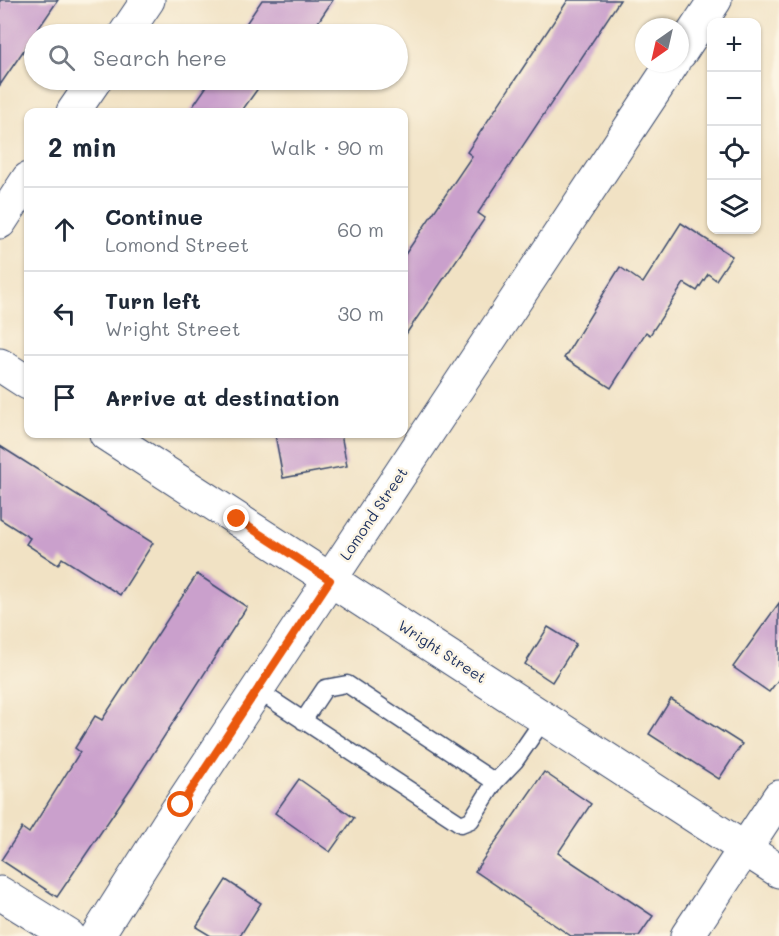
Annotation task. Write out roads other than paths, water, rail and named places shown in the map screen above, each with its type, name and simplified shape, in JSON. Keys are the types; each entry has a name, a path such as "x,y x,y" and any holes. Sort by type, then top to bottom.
{"street":[{"path":"132,24 148,0"},
{"path":"689,39 715,0"},
{"name":"Lomond Street","path":"97,936 257,690 667,72"},
{"path":"76,108 88,90"},
{"path":"0,222 24,185"},
{"path":"0,364 24,380"},
{"name":"Wright Street","path":"112,438 779,871"},
{"path":"687,936 779,797"},
{"path":"0,893 69,936"}],"lane":[{"path":"303,721 325,688 347,684 495,782"},
{"path":"257,690 461,824 471,820 495,782 515,761 544,719"}]}
